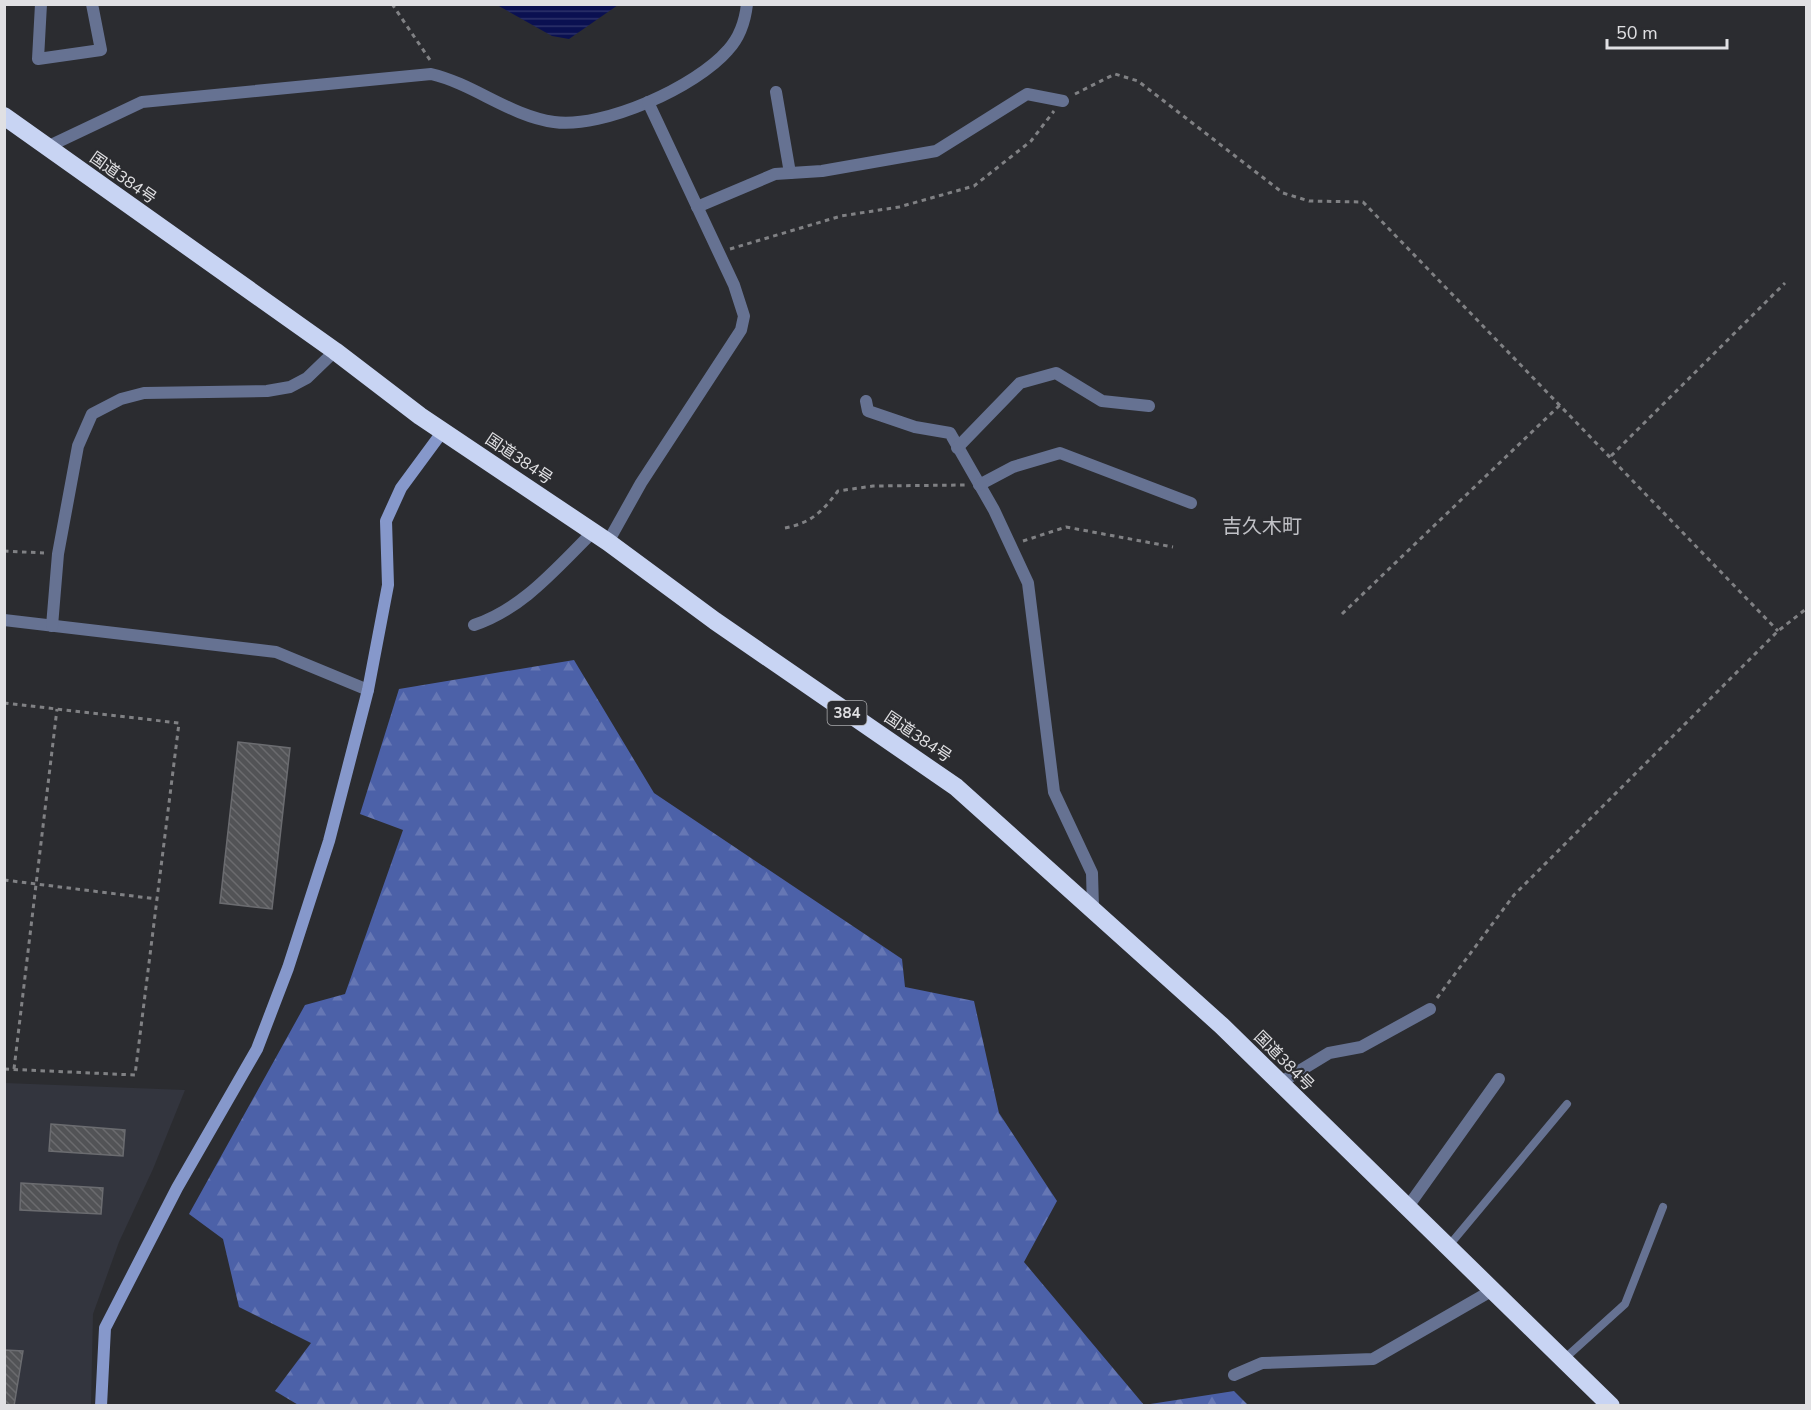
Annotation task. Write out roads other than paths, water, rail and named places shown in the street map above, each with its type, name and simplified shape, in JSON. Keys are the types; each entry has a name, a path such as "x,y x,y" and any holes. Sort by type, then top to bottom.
{"highway":[{"name":"国道384号","path":"4,116 335,351 443,431 601,537 715,621 956,787 1222,1026 1278,1084 1611,1406"}],"street":[{"path":"41,4 38,59 101,50 92,4"},
{"path":"47,147 142,102 431,74 526,115 555,122 586,123 613,117 648,102 695,77 728,51 744,24 747,4"},
{"path":"776,92 790,173"},
{"path":"697,207 775,174 822,171 936,152 1028,94 1063,100"},
{"path":"474,625 487,620 528,595 601,537 640,483 741,330 744,316 734,285 648,102"},
{"path":"52,626 58,554 78,446 92,414 121,399 144,393 267,392 290,387 307,378 335,351"},
{"path":"957,448 1020,383 1056,373 1102,401 1149,406"},
{"path":"867,401 868,411 915,427 950,433 1028,583 1054,792 1092,873 1093,908"},
{"path":"101,1406 105,1328 177,1188 257,1049 288,968 329,841 368,690 388,585 386,521 401,488 443,431"},
{"path":"979,485 1013,466 1060,453 1191,503"},
{"path":"4,620 276,652 368,690"},
{"path":"1278,1084 1329,1053 1361,1047 1430,1009"},
{"path":"1407,1208 1499,1078"},
{"path":"1234,1375 1262,1363 1373,1359 1491,1290"}],"lane":[{"path":"1447,1248 1567,1104"},
{"path":"1563,1360 1625,1304 1663,1207"}],"district":[{"name":"吉久木町","path":"1262,526"}]}
